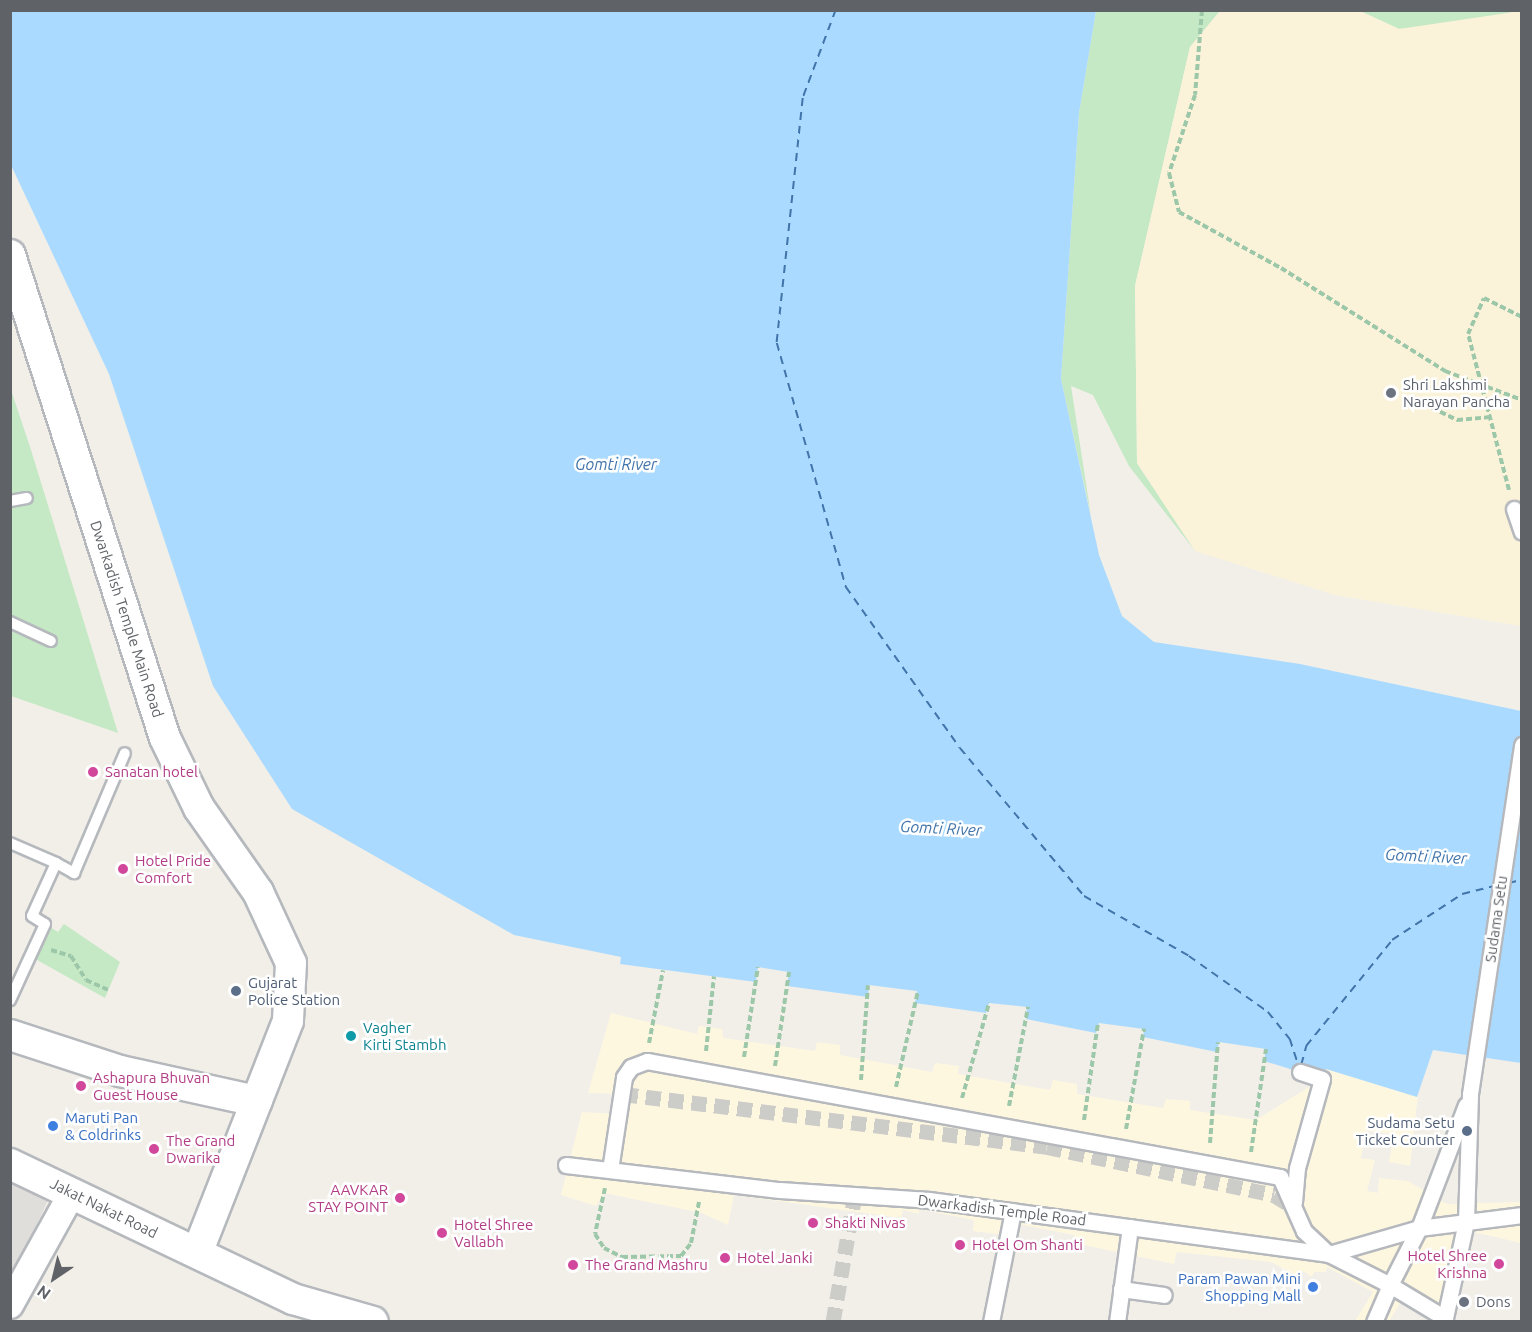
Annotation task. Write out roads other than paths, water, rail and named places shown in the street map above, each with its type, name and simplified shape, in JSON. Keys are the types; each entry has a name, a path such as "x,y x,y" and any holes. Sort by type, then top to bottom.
{"main road":[{"name":"Dwarkadish Temple Main Road","path":"10,255 165,738 199,808 258,892 291,963 288,1021 257,1101"},
{"path":"10,1035 120,1071 257,1101 197,1253"},
{"name":"Jakat Nakat Road","path":"10,1164 293,1299 373,1322"}],"street":[{"path":"1514,508 1521,532"},
{"name":"Sudama Setu","path":"1470,1094 1521,745"},
{"path":"610,1170 624,1077 631,1067 647,1061 1006,1123 1121,1148 1209,1162 1280,1177 1289,1189 1293,1212 1329,1254 1419,1228 1521,1215"},
{"path":"1293,1212 1297,1168 1322,1079 1300,1072"},
{"path":"1466,1222 1470,1094"},
{"path":"1374,1322 1419,1228 1470,1094"},
{"name":"Dwarkadish Temple Road","path":"566,1165 701,1181 1013,1211 1329,1254 1390,1285 1445,1318 1466,1222"},
{"path":"10,1305 72,1193"},
{"path":"991,1322 1013,1211"},
{"path":"1117,1322 1131,1227"},
{"path":"1121,1289 1164,1295"}],"lane":[{"path":"10,501 27,498"},
{"path":"10,622 51,641"},
{"path":"10,843 74,873 125,753"},
{"path":"10,1000 45,924 32,916 56,863"}],"water":[{"name":"Gomti River","path":"10,11 1096,11 1079,113 1061,379 1099,555 1122,616 1154,642 1300,664 1521,711 1521,1063 1433,1050 1417,1097 1326,1069 1322,1079 1264,1061 1266,1049 1219,1042 1217,1052 1143,1037 1144,1029 1099,1023 1096,1033 1026,1019 1027,1007 989,1003 986,1013 915,1003 917,991 869,985 868,997 787,986 789,972 758,967 756,982 620,964 621,957 514,935 292,809 213,686 109,374 11,165"}],"tunnel":[{"path":"623,1094 1047,1147 1274,1195 1293,1207"},
{"path":"833,1322 855,1195"}],"place":[{"name":"Shri Lakshmi Narayan Pancha","path":"1391,393"},
{"name":"Sanatan hotel","path":"93,772"},
{"name":"Hotel Pride Comfort","path":"123,869"},
{"name":"Gujarat Police Station","path":"236,991"},
{"name":"Vagher Kirti Stambh","path":"351,1036"},
{"name":"Ashapura Bhuvan Guest House","path":"81,1086"},
{"name":"Maruti Pan & Coldrinks","path":"53,1126"},
{"name":"Sudama Setu Ticket Counter","path":"1467,1131"},
{"name":"The Grand Dwarika","path":"154,1149"},
{"name":"AAVKAR STAY POINT","path":"400,1198"},
{"name":"Shakti Nivas","path":"813,1223"},
{"name":"Hotel Shree Vallabh","path":"442,1233"},
{"name":"Hotel Om Shanti","path":"960,1245"},
{"name":"Hotel Janki","path":"725,1258"},
{"name":"Hotel Shree Krishna","path":"1499,1264"},
{"name":"The Grand Mashru","path":"573,1265"},
{"name":"Param Pawan Mini Shopping Mall","path":"1313,1287"},
{"name":"Dons","path":"1464,1302"}]}
